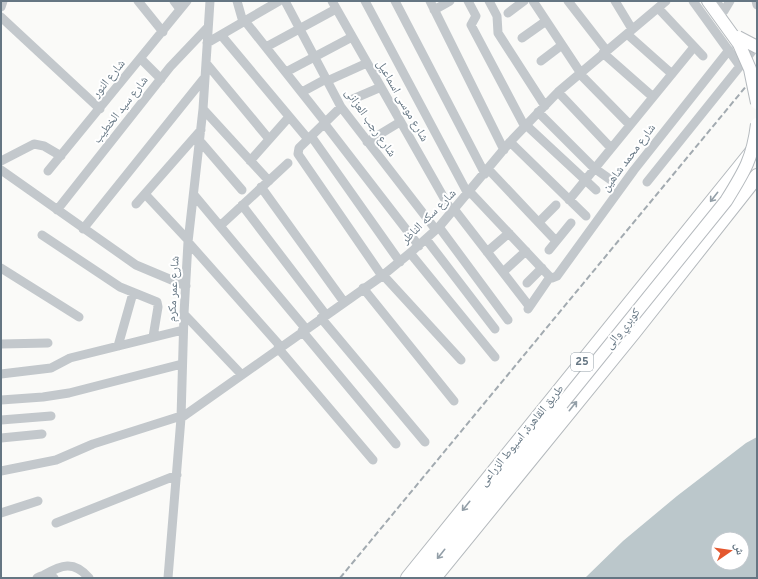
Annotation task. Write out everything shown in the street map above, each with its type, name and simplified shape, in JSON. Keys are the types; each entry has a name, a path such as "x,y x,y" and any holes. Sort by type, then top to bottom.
{"highway":[{"name":"طريق القاهرة, اسيوط الزراعى","path":"408,578 723,185 757,146"},
{"name":"طريق القاهرة, اسيوط الزراعى","path":"434,578 757,176"}],"main road":[{"path":"709,1 738,41 754,68 757,84"},
{"path":"738,41 757,46"},
{"path":"738,41 757,53"},
{"path":"738,41 750,69 757,103"},
{"name":"كوبري والى","path":"422,578 726,201 744,173 754,148 757,124"},
{"name":"كوبري والى","path":"605,367 671,277 730,204 747,175 757,151"}],"street":[{"path":"1,7 3,1"},
{"path":"138,1 163,32"},
{"path":"174,1 180,9"},
{"name":"شارع النور","path":"48,172 187,1"},
{"name":"شارع عمر مكرم","path":"168,578 181,417 183,330 188,241 203,108 210,1"},
{"path":"237,1 244,21 302,92 325,123 495,329"},
{"name":"شارع رجب العزانى","path":"285,1 341,107 508,320"},
{"path":"364,1 469,193 550,277"},
{"path":"396,1 487,172 539,222 556,241"},
{"path":"430,1 504,150"},
{"path":"434,10 450,1"},
{"path":"468,1 476,16 472,25 525,126 596,190"},
{"path":"489,1 496,16 498,33 541,109 594,168 610,180"},
{"path":"508,13 524,1"},
{"path":"533,1 579,73 630,125"},
{"path":"568,1 604,52 653,97"},
{"path":"615,1 630,31 672,74"},
{"name":"شارع سكه الناظر","path":"1,471 51,462 88,446 181,417 344,302 400,262 437,229 487,172 510,142 558,92 630,31 656,6 666,1"},
{"path":"693,1 740,66"},
{"path":"715,1 722,10 726,10 730,1"},
{"path":"756,1 757,5"},
{"path":"207,43 275,2"},
{"path":"266,47 300,29 334,5"},
{"name":"شارع موسى اسماعيل","path":"334,5 400,122 453,211 487,252 529,307"},
{"path":"656,6 703,56"},
{"path":"1,17 100,109"},
{"path":"522,38 546,21"},
{"name":"شارع سيد الخطيب","path":"57,210 161,79 208,27"},
{"path":"221,35 289,117 309,138 400,262"},
{"path":"286,72 352,37"},
{"path":"541,61 562,45"},
{"path":"646,182 757,46"},
{"path":"569,200 694,47"},
{"name":"شارع محمد شاهين","path":"529,307 550,277 552,278 556,276 634,170 728,50"},
{"path":"141,59 161,79"},
{"path":"206,63 269,139"},
{"path":"302,92 367,64"},
{"path":"82,229 205,76"},
{"path":"353,99 381,87"},
{"path":"558,92 611,148"},
{"path":"341,107 298,150 299,157 382,275 461,360"},
{"path":"203,108 269,181"},
{"path":"250,160 289,117"},
{"path":"367,142 400,122"},
{"path":"136,204 200,135 242,190"},
{"path":"510,142 586,216"},
{"path":"1,161 34,144 44,146 61,156"},
{"path":"220,226 288,163"},
{"path":"1,170 136,266 186,286"},
{"path":"262,187 344,302"},
{"path":"145,194 280,347 373,460"},
{"path":"194,195 396,444"},
{"path":"242,205 323,316 425,442"},
{"path":"539,222 556,205"},
{"path":"549,250 571,223"},
{"path":"487,252 509,233"},
{"path":"42,235 106,280 133,293 156,301 158,304 153,336"},
{"path":"502,272 526,251"},
{"path":"410,253 495,357"},
{"path":"1,268 79,317"},
{"path":"527,284 542,268"},
{"path":"363,288 454,401"},
{"path":"118,346 133,293"},
{"path":"184,314 241,374"},
{"path":"1,374 51,368 70,358 153,336 183,330"},
{"path":"1,344 48,343"},
{"path":"1,400 43,397 69,393 182,364"},
{"path":"1,420 51,416"},
{"path":"1,438 42,434"},
{"path":"56,523 177,475"},
{"path":"1,513 38,501"},
{"path":"40,576 65,565 78,569 88,578"},
{"path":"40,576 50,575 54,578"}],"shaded area":[{"path":"757,437 757,578 585,578 623,541 677,496 746,443"}],"railway":[{"path":"340,578 757,73"}]}
